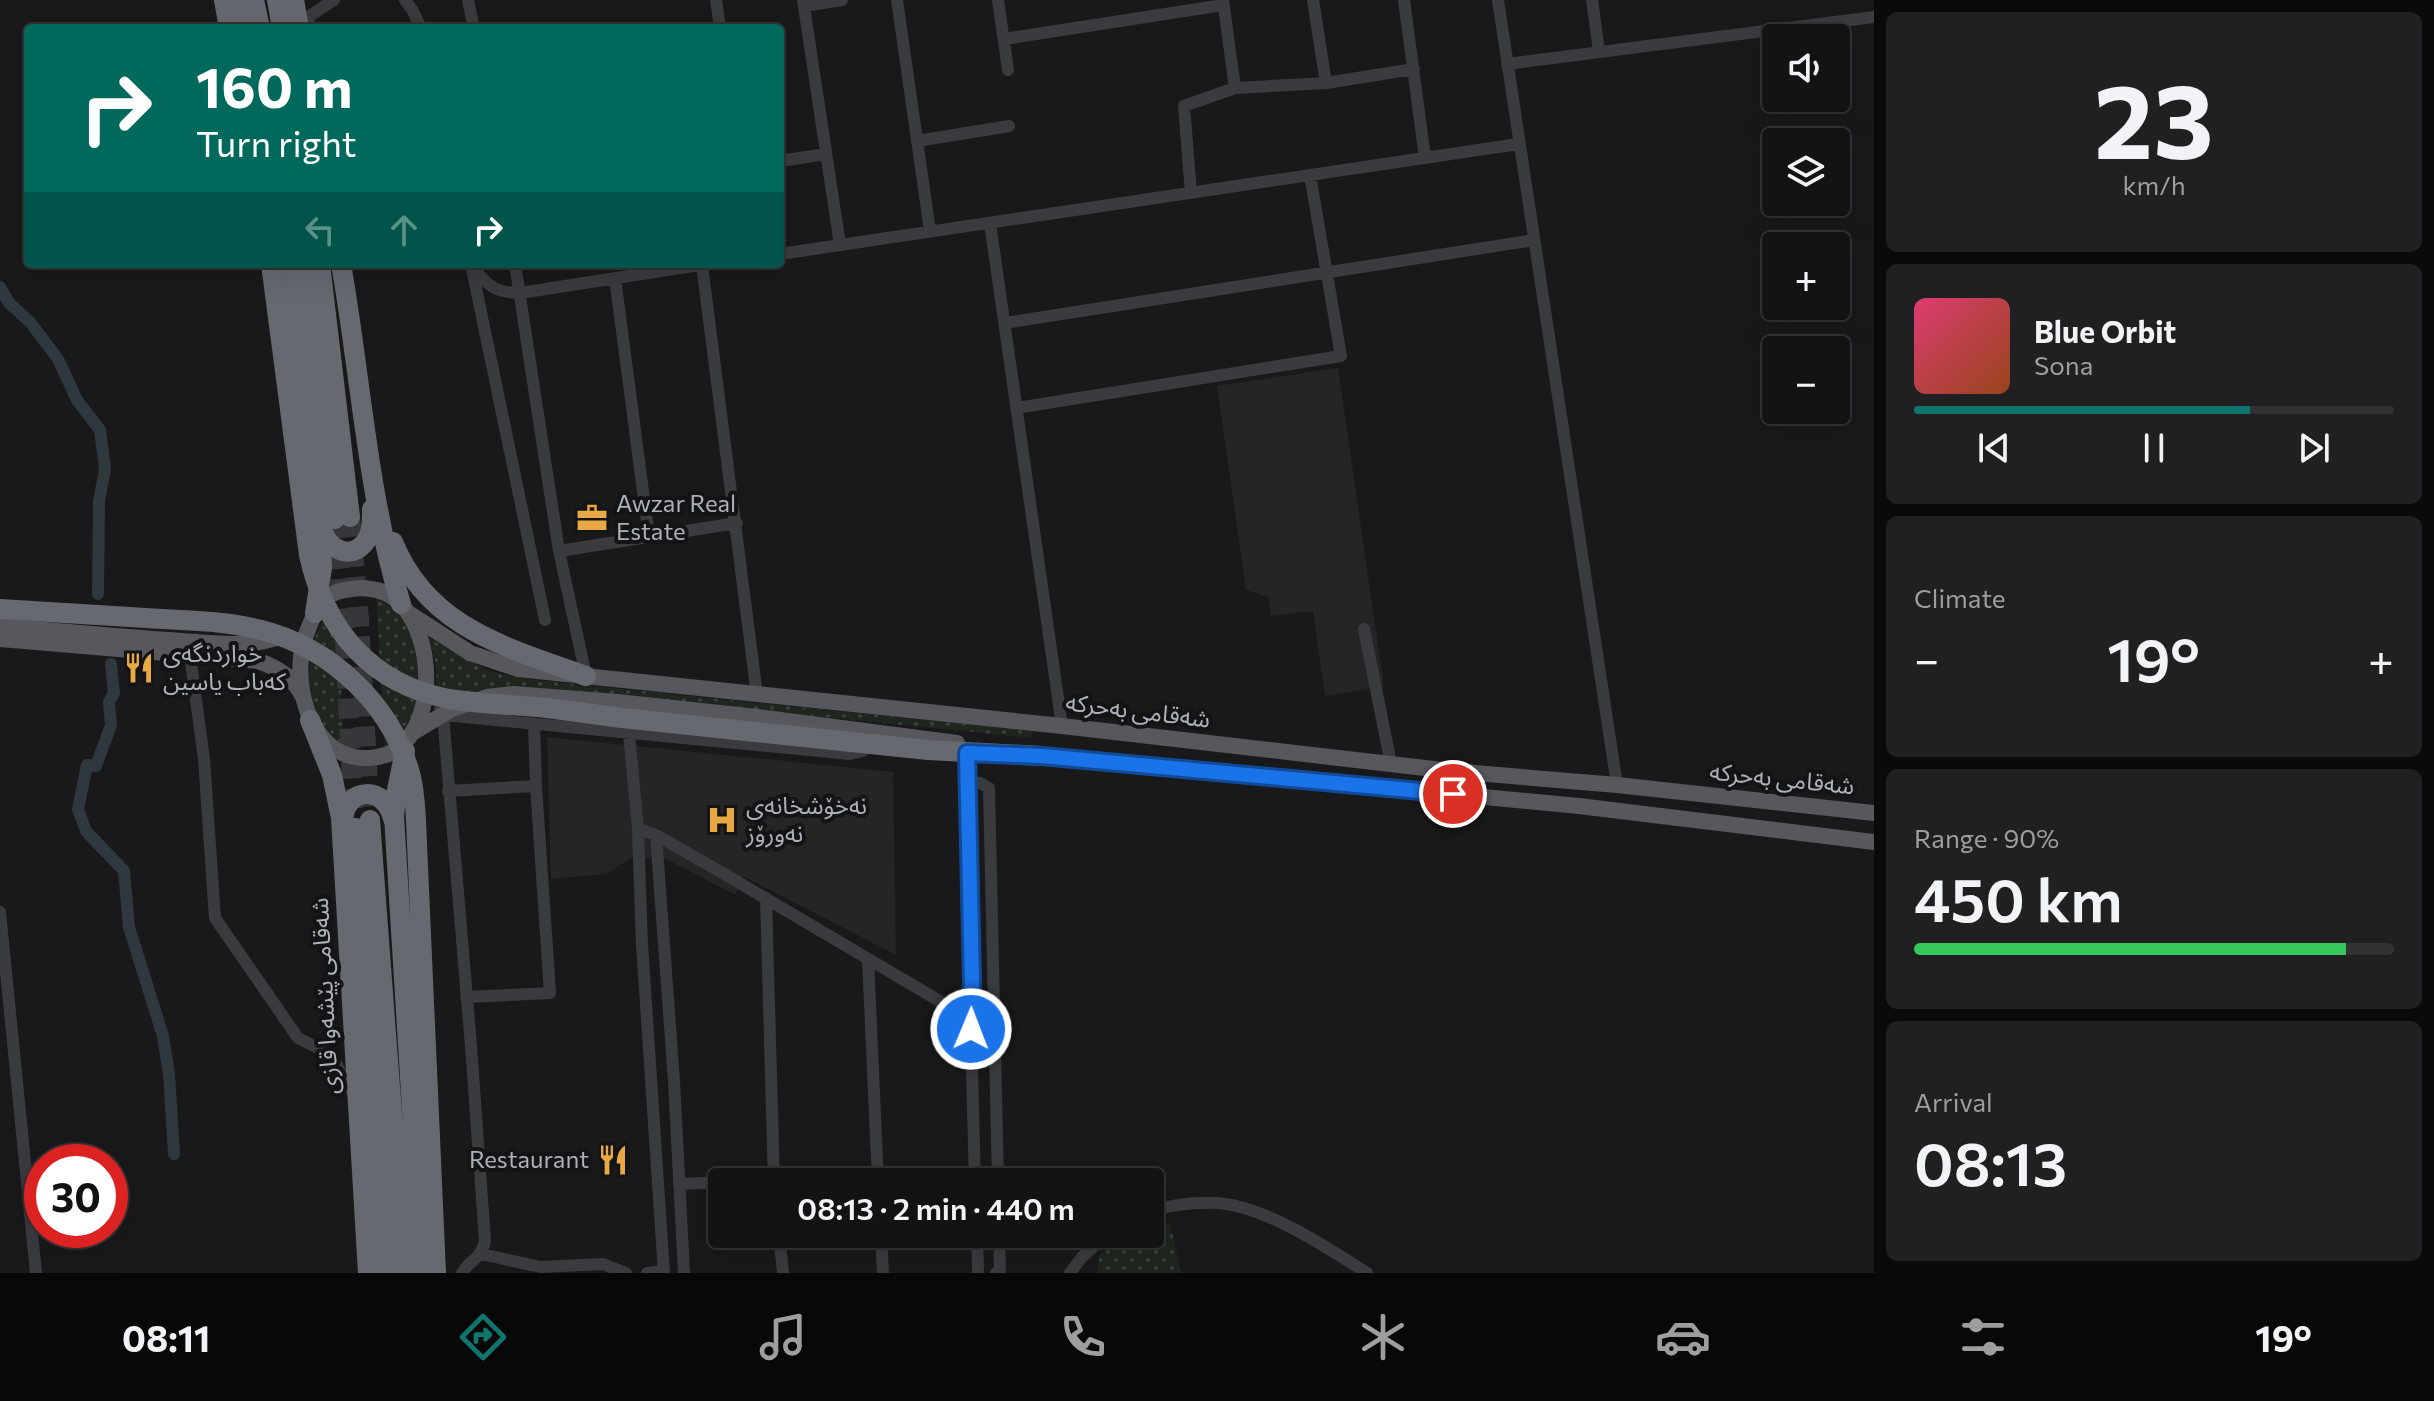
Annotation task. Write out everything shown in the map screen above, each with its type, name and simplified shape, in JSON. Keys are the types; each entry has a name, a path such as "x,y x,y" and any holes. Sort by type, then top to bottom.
{"highway":[{"path":"224,0 228,24"},
{"path":"238,0 242,24"},
{"path":"254,0 259,24"},
{"path":"277,0 281,24"},
{"path":"294,0 300,24"},
{"path":"272,268 308,546 318,589 332,620 345,638 369,661 411,687 450,699 871,744 1042,756"},
{"name":"شەقامی پێشەوا قازی","path":"285,268 334,518"},
{"name":"شەقامی پێشەوا قازی","path":"303,268 334,518"},
{"name":"شەقامی پێشەوا قازی","path":"315,613 334,518 320,268"},
{"path":"342,268 384,542 405,609"},
{"path":"368,447 390,536 410,574 433,602 459,624 490,640 586,676"},
{"path":"334,518 327,543 349,551 363,545 371,531 372,476"},
{"path":"0,609 222,623 264,631 312,651 331,663 373,702 392,730 411,779 416,805 436,1273"},
{"name":"شەقامی پێشەوا قازی","path":"308,712 332,775 339,807 368,1273"},
{"path":"411,736 396,795 395,827 422,1273"},
{"path":"342,839 346,807 361,795 373,795 384,800 391,809 395,827"},
{"name":"شەقامی پێشەوا قازی","path":"384,1273 362,820 404,1273"}],"main road":[{"path":"0,626 101,636 241,644 267,642 293,631 315,613 326,597 351,589 381,591 405,609 421,638 426,692 411,736"},
{"name":"شەقامی بەحرکە","path":"405,609 470,653 518,669 1874,813"},
{"name":"شەقامی پێشەوا قازی","path":"308,712 301,687 301,656 315,613"},
{"path":"0,639 258,661 272,665 298,688 324,741 352,757 385,755 443,715 487,697 513,694 757,717 1042,756 1579,806 1874,842"}],"street":[{"path":"304,24 311,15 334,0"},
{"path":"405,0 419,24"},
{"path":"468,0 473,24"},
{"path":"716,0 719,24"},
{"path":"840,245 804,3 842,0"},
{"path":"897,0 930,231"},
{"path":"998,0 1008,70"},
{"path":"1313,0 1326,83"},
{"path":"1404,0 1425,158"},
{"path":"1498,0 1617,785"},
{"path":"1592,0 1599,51"},
{"path":"1004,39 1223,2 1235,88"},
{"path":"1507,64 1874,17"},
{"path":"1191,193 1184,106 1235,88 1326,83 1414,69"},
{"path":"917,141 1009,126"},
{"path":"784,253 1518,144"},
{"path":"784,160 826,154"},
{"path":"1016,408 1341,356 1310,175"},
{"path":"990,223 1062,726"},
{"path":"1005,323 1534,240"},
{"path":"473,268 545,620"},
{"path":"475,268 492,288 504,293 685,268"},
{"path":"516,268 559,551 586,676"},
{"path":"706,268 757,695"},
{"path":"615,278 649,537"},
{"path":"559,551 737,523"},
{"path":"1364,629 1391,764"},
{"path":"190,655 204,759 215,918 298,1038 332,1055 347,1086 356,1095"},
{"path":"462,1273 482,1254 485,1241 443,715 850,754 863,751 871,744"},
{"path":"466,997 550,993 534,725"},
{"path":"629,734 638,829 642,945 664,1272 647,1273"},
{"path":"967,753 975,1168"},
{"path":"968,783 980,783 989,788 998,1168"},
{"path":"448,791 536,786"},
{"path":"638,829 656,835 948,1006 961,1007 970,998"},
{"path":"656,835 684,1273"},
{"path":"766,898 774,1168"},
{"path":"0,912 36,1273"},
{"path":"868,959 877,1168"},
{"path":"679,1184 708,1183"},
{"path":"1164,1208 1219,1203 1252,1211 1302,1234 1367,1273"},
{"path":"780,1248 783,1273"},
{"path":"882,1248 883,1273"},
{"path":"977,1248 978,1273"},
{"path":"996,1273 1000,1271 999,1248"},
{"path":"1070,1273 1092,1248"},
{"path":"482,1254 540,1267 603,1264 626,1273"}],"shaded area":[{"path":"1338,368 1384,687 1325,696 1313,611 1271,616 1268,597 1246,590 1217,386"},
{"path":"376,598 402,617 410,631 419,680 410,728 385,751"},
{"path":"337,603 344,747 330,738 319,721 310,686 312,649 326,616"},
{"path":"427,633 445,647 489,671 526,679 1032,731 1032,738 520,687 474,696 433,716 436,674"},
{"name":"نەخۆشخانەی نەورۆز","path":"547,737 893,772 896,955 743,876 735,895 668,860 632,857 607,874 551,879"},
{"path":"1170,1223 1181,1273 1097,1273 1100,1254 1109,1248 1164,1248 1164,1224"}],"waterway":[{"path":"0,287 9,303 30,322 58,359 77,400 100,430 105,469 99,501 98,594"},
{"path":"111,664 114,693 109,702 111,725 96,766 87,765 78,809 86,831 124,871 129,927 163,1036 169,1074 174,1154"}],"tunnel":[{"path":"350,517 370,820"},
{"path":"335,519 344,621 354,820"}],"place":[{"name":"Awzar Real Estate","path":"592,518"},
{"name":"خواردنگەی کەباب یاسین","path":"139,668"},
{"name":"نەخۆشخانەی نەورۆز","path":"722,820"},
{"name":"Restaurant","path":"613,1160"}],"route":[{"path":"971,1029 967,753 1042,756 1453,794"}]}
